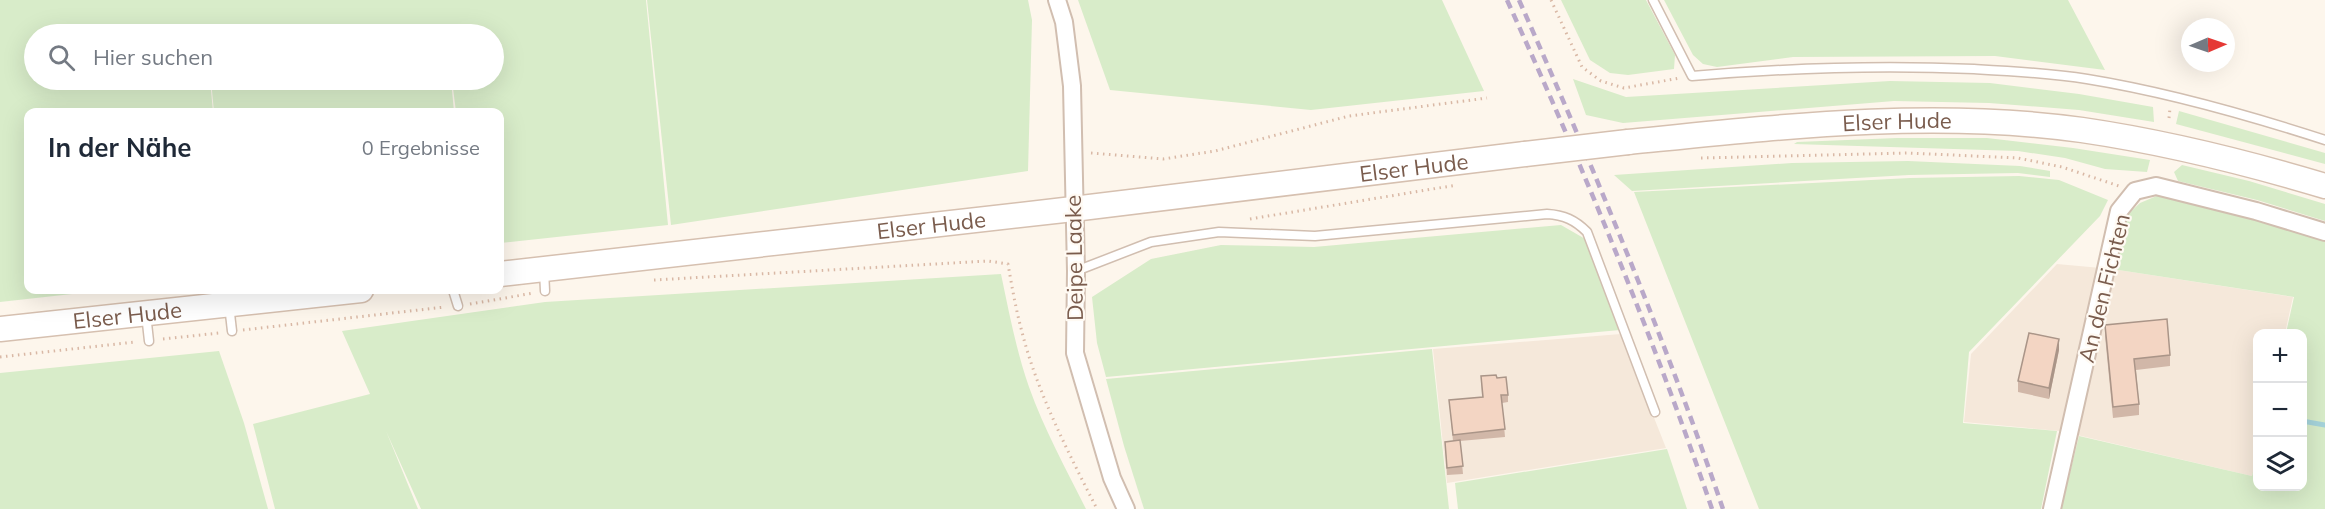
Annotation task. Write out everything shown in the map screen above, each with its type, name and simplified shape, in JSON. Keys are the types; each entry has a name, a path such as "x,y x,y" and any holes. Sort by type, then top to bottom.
{"street":[{"name":"Deipe Laake","path":"1057,0 1064,22 1072,86 1076,272 1075,353 1112,478 1126,509"},
{"name":"Elser Hude","path":"504,275 544,280 1073,209 1526,154 1629,142 1841,123 1986,122 2080,130 2251,164 2325,186"},
{"name":"An den Fichten","path":"2052,509 2119,211 2135,191 2156,186 2256,211 2325,232"},
{"name":"Elser Hude","path":"0,329 323,294"}],"lane":[{"path":"1653,0 1692,76 1786,68 1898,66 2040,74 2128,87 2325,140"},
{"path":"1076,272 1151,242 1220,232 1315,236 1547,214 1569,218 1587,232 1655,412"},
{"path":"454,294 458,306"},
{"path":"229,304 232,331"},
{"path":"146,313 149,341"}],"path":[{"path":"1551,0 1582,67 1601,81 1624,88 1692,76"},
{"path":"1074,152 1163,159 1215,151 1349,116 1487,98"},
{"path":"1700,158 1908,153 2018,158 2062,167 2135,191"},
{"path":"1220,232 1228,222 1467,184"},
{"path":"649,280 988,261 1008,264 1022,334 1040,384 1062,441 1097,509"},
{"path":"504,292 544,280"},
{"path":"0,357 458,306 498,294"}],"shaded area":[{"path":"2057,264 2112,269 2293,297 2286,329 2253,329 2252,476 2060,431 1964,422 1971,354"},
{"path":"1621,334 1666,448 1447,483 1433,349"}],"green space":[{"path":"0,0 646,0 668,225 504,243 504,108 456,108 453,90 504,90 504,24 24,24 24,90 211,90 213,108 24,108 24,294 72,294 0,302"},
{"path":"647,0 1028,0 1032,20 1028,171 671,225"},
{"path":"1078,0 1442,0 1484,91 1311,110 1110,90"},
{"path":"1561,0 1646,0 1675,55 1674,69 1628,75 1610,73 1590,60"},
{"path":"1664,0 2068,0 2105,70 1995,56 1793,57 1717,67 1703,64 1693,55"},
{"path":"1573,79 1626,97 1890,81 1990,83 2079,94 2153,107 2154,122 2079,110 1989,103 1894,101 1623,123 1586,115"},
{"path":"212,90 452,90 454,108 214,108"},
{"path":"2179,111 2325,153 2325,164 2176,124"},
{"path":"1897,138 1987,138 2150,160 2147,172 2105,169 2065,158 2018,151 1794,144 1797,142"},
{"path":"1908,161 2020,166 2050,171 2050,177 2018,173 1909,175 1632,191 1614,175 1792,163"},
{"path":"2182,165 2249,181 2325,204 2325,221 2257,200 2178,181 2174,172"},
{"path":"2019,176 2059,180 2108,200 2100,216 1969,352 1963,423 2057,431 2041,509 1759,509 1634,192 1910,178"},
{"path":"2159,195 2307,234 2325,241 2325,509 2061,509 2079,436 2252,476 2253,472 2253,491 2307,491 2307,329 2287,329 2294,297 2112,269 2125,217 2140,203"},
{"path":"1561,225 1587,240 1620,330 1106,377 1097,343 1092,297 1151,259 1221,245 1314,247"},
{"path":"1001,274 1029,387 1048,434 1086,509 421,509 386,431 418,509 275,509 253,424 370,394 342,331 545,302"},
{"path":"1432,349 1449,509 1144,509 1106,379"},
{"path":"219,351 244,423 268,509 0,509 0,373"},
{"path":"1667,449 1687,509 1458,509 1455,483"}],"building":[{"path":"2167,319 2170,355 2134,359 2139,404 2113,407 2105,325"},
{"path":"2029,333 2059,339 2049,388 2018,381"},
{"path":"1496,375 1497,378 1506,377 1508,395 1501,395 1505,429 1453,435 1449,400 1483,397 1481,376"},
{"path":"1460,440 1463,466 1447,468 1445,442"}],"waterway":[{"path":"2307,422 2325,425"}],"railway":[{"path":"1507,0 1616,252 1666,380 1712,509"},
{"path":"1519,0 1627,252 1677,380 1723,509"}]}
